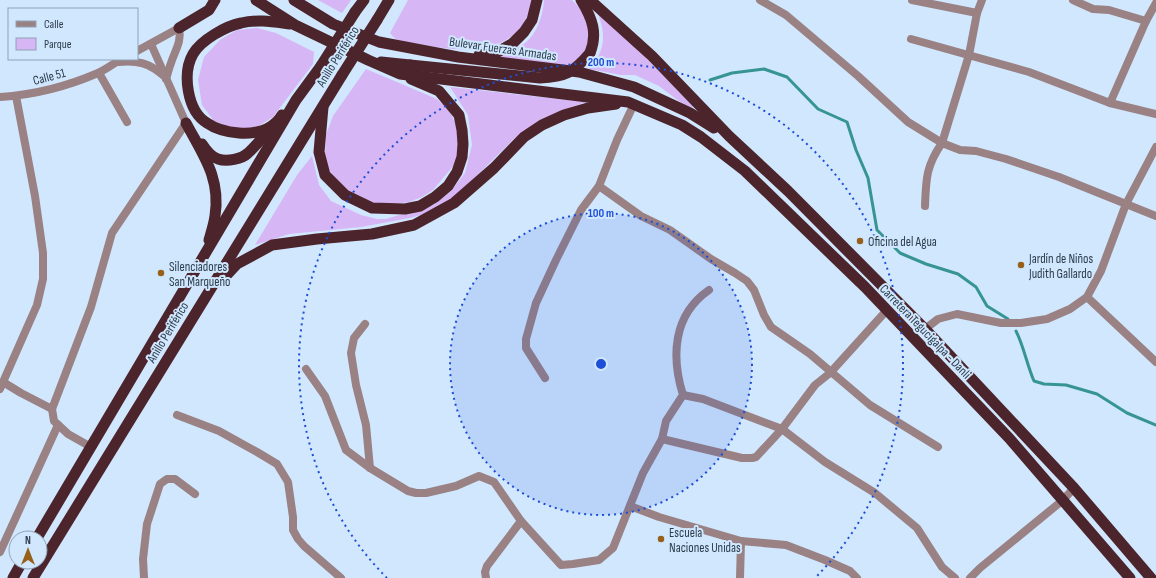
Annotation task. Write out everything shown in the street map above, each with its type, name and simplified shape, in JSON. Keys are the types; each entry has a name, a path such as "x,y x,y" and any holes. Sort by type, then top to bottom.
{"highway":[{"path":"178,28 209,10 215,0"},
{"path":"256,0 295,24 368,60 439,91 459,115 463,144 462,157 457,172 448,186 435,197 420,206 405,209 372,208 345,195 325,175 319,152 323,104"},
{"name":"Anillo Periférico","path":"42,530 296,100 321,66 364,0"},
{"name":"Anillo Periférico","path":"33,578 323,104 389,0"},
{"path":"458,56 496,53 513,43 524,32 532,20 537,0"},
{"path":"368,60 540,78 555,78 574,70 590,53 594,42 593,29 589,14 581,0"},
{"path":"590,0 652,56 728,136"},
{"name":"Bulevar Fuerzas Armadas","path":"299,2 333,24 379,42 458,56 579,72 634,87 690,113 728,136"},
{"path":"274,125 248,134 224,131 206,123 198,115 188,94 188,69 193,54 202,43 219,31 241,23 268,21 295,24"},
{"path":"400,74 631,103"},
{"path":"186,123 210,154 218,159 229,160 239,158 247,154 296,100"},
{"path":"206,296 237,264 272,245 372,234 414,225 454,203 494,168 524,137 542,125 564,115 588,108 631,103"},
{"name":"Carretera Tegucigalpa - Danli","path":"631,103 682,125 701,137 745,171 887,310 1009,438 1130,578"},
{"path":"186,123 211,171 215,184 215,217 206,253"},
{"name":"Carretera Tegucigalpa - Danli","path":"728,136 788,191 925,329 1074,488 1151,578"}],"street":[{"path":"760,0 786,15 858,76 908,122 942,143 960,150 976,151 1006,159 1060,178 1156,216"},
{"path":"912,0 977,13"},
{"path":"925,206 926,178 933,155 942,143 969,55 977,13 982,0"},
{"path":"1073,0 1093,9 1109,10 1146,21"},
{"path":"1110,103 1146,21 1156,3"},
{"path":"138,50 178,28 180,36 179,44 170,64 166,79"},
{"path":"911,39 1029,72 1110,103 1156,114"},
{"path":"91,447 68,434 58,425 54,421 52,409 58,397 91,307 112,233 186,123 151,44"},
{"path":"120,60 131,60 144,63 156,70 166,79"},
{"name":"Calle 51","path":"0,97 16,96 55,88 99,73 120,60"},
{"path":"99,73 127,122"},
{"path":"16,96 35,196 43,253 43,279 37,305 2,385 52,409"},
{"path":"545,378 526,348 526,339 536,303 581,210 599,186 631,103"},
{"path":"925,329 938,319 957,314 1001,323 1021,323 1047,319 1070,309 1087,297 1101,271 1126,204 1156,147"},
{"path":"599,186 641,216 670,230 710,259 747,281 754,290 764,315 771,327 810,354 830,373 870,405 938,447"},
{"path":"683,395 680,386 676,358 677,342 681,325 690,307 698,297 709,290"},
{"path":"1087,297 1156,362"},
{"path":"662,439 742,458 756,457 782,429 815,386 830,373 887,310"},
{"path":"365,324 354,338 351,353 356,386 366,425 370,468"},
{"path":"306,369 325,396 346,450 370,468 408,491 416,493 426,493 456,486 479,476 494,482 521,521 561,564 573,564 599,560 613,548 643,474 662,439 666,421 683,395"},
{"path":"683,395 703,399 782,429 825,462 875,493 916,528 942,567 955,578"},
{"path":"177,415 219,431 277,464 288,482 293,517 293,530 298,539 341,578"},
{"path":"0,552 2,542 58,425"},
{"path":"144,578 143,559 147,524 160,484 167,479 175,479 195,494"},
{"path":"970,578 980,568 1063,500 1074,488"},
{"path":"630,506 659,517 741,541 786,545 844,568 850,571 857,578"},
{"path":"486,578 487,566 521,521"},
{"path":"740,578 741,541"}],"green space":[{"path":"318,0 351,0 342,13"},
{"path":"408,0 531,0 526,18 517,31 505,41 491,46 474,49 457,49 440,48 406,42 396,39 390,33"},
{"path":"544,0 572,0 586,14 589,25 589,47 575,66 496,58 518,48 533,35 539,24"},
{"path":"596,8 692,104 693,107 690,108 684,105 659,86 635,75 621,75 589,69 599,54 603,40 603,32"},
{"path":"257,28 276,33 314,52 313,64 273,117 254,129 233,128 214,121 202,105 198,80 204,57 220,40 237,30"},
{"path":"366,69 437,99 449,110 460,133 459,148 454,165 433,190 422,197 409,202 388,205 368,202 352,194 336,181 329,169 325,154 326,135 333,116"},
{"path":"450,87 586,102 561,111 515,138 469,183 435,211 410,218 361,227 289,234 255,245 297,175 312,156 319,185 331,201 361,215 377,219 386,219 433,205 451,191 465,173 472,145 468,115"}],"waterway":[{"path":"710,80 732,73 764,69 787,77 818,109 847,122 856,150 868,178 877,230 900,253 926,264 958,274 976,287 987,306 1008,319"},
{"path":"1016,331 1034,381 1044,384 1066,385 1097,394 1127,413 1156,425"}],"place":[{"name":"Oficina del Agua","path":"860,241"},
{"name":"Jardín de Niños Judith Gallardo","path":"1021,265"},
{"name":"Silenciadores San Marqueño","path":"161,273"},
{"name":"Escuela Naciones Unidas","path":"661,539"}]}
